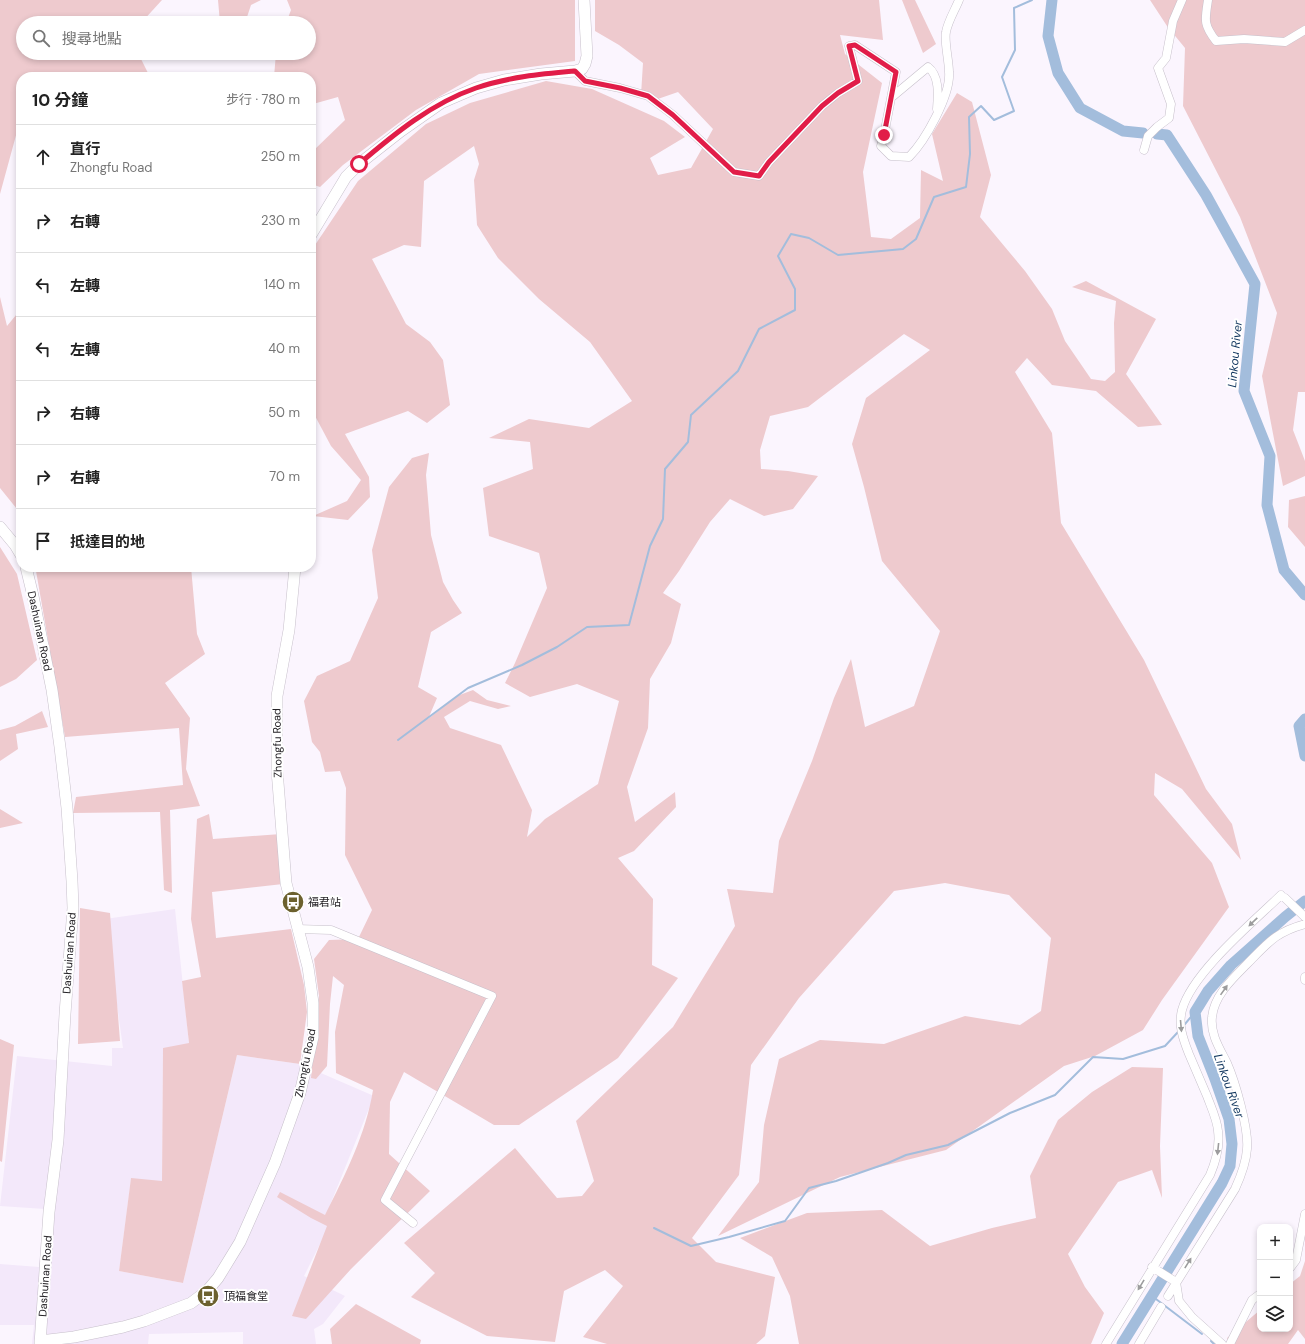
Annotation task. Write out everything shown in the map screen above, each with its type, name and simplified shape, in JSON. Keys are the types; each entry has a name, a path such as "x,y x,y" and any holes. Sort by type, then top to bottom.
{"street":[{"path":"316,227 346,177 359,164 401,131 441,104 476,88 504,80 541,74 575,71 582,68 585,64 587,56 584,0"},
{"path":"575,71 585,81 620,88 648,96 673,115 734,172 759,176 769,162 822,106 838,93 858,81 849,46 855,45 896,72 881,146 891,156 908,157 916,149 940,110 950,74 946,33 959,0"},
{"path":"1144,150 1148,136 1157,126 1169,118 1171,104 1158,68 1166,58 1173,21 1182,0"},
{"path":"1208,0 1205,20 1208,30 1216,41 1244,39 1285,42 1305,30"},
{"path":"892,97 928,67 933,70 936,79 936,116"},
{"path":"0,527 16,547"},
{"name":"Dashuinan Road","path":"27,572 52,690 67,816 73,901 58,1140 49,1212 40,1343"},
{"name":"Zhongfu Road","path":"40,1343 144,1321 191,1303 207,1291 218,1278 240,1242 275,1163 302,1086 313,1037 314,1003 308,967 286,883 277,770 277,696 289,630 295,572"},
{"path":"1106,1344 1155,1269 1210,1175 1216,1162 1218,1131 1215,1116 1182,1036 1180,1022 1182,1009 1206,970 1230,945 1283,896 1305,919 1272,939 1225,988 1217,1002 1212,1017 1213,1033 1238,1095 1246,1131 1247,1152 1242,1175 1235,1189 1174,1280 1168,1296"},
{"path":"297,929 330,930 492,996 385,1200 413,1223"},
{"path":"1293,1264 1296,1260 1305,1214"},
{"path":"1155,1269 1174,1280 1179,1302 1192,1318 1222,1344"},
{"path":"1230,1344 1252,1300 1257,1296"},
{"path":"1139,1344 1161,1307"}],"shaded area":[{"path":"0,0 162,0 147,16 16,16 16,60 142,60 148,72 16,72 16,135 0,194"},
{"path":"218,0 261,0 251,5 247,16 219,16"},
{"path":"287,0 575,0 575,61 479,74 416,110 343,165 320,187 316,186 316,148 345,120 338,97 316,103 316,72 274,72 275,60 316,60 316,16 289,16 291,10"},
{"path":"595,0 879,0 883,40 840,35 845,54 882,83 863,172 871,237 891,239 920,218 921,170 943,181 932,134 957,93 972,102 991,175 980,217 1025,271 1052,309 1065,341 1091,379 1105,381 1115,372 1114,323 1116,301 1072,287 1086,281 1156,319 1126,374 1162,425 1138,427 1096,391 1052,385 1027,358 1015,372 1052,433 1061,523 1144,660 1206,789 1232,824 1241,860 1182,789 1155,773 1154,795 1212,863 1229,907 1162,1000 1143,1030 1095,1056 1064,1066 946,1150 840,1177 718,1236 759,1182 764,1125 779,1059 820,1040 884,1044 965,1016 1020,1025 1041,1011 1051,938 1009,895 945,883 894,891 799,998 751,1065 739,1175 692,1238 716,1262 775,1277 765,1336 756,1344 607,1344 583,1337 623,1286 605,1270 564,1291 555,1342 487,1336 411,1297 435,1273 404,1243 515,1148 557,1198 582,1196 594,1181 576,1121 673,1027 735,926 727,889 773,893 779,841 812,761 834,698 851,659 865,727 914,706 940,631 882,561 852,444 866,398 930,350 904,334 808,407 770,416 760,450 761,469 788,471 818,476 793,509 764,516 730,499 710,522 663,593 681,604 671,643 650,679 648,728 627,787 635,822 675,792 676,807 634,851 618,858 653,899 652,965 678,978 618,1058 519,1125 494,1125 404,1072 390,1102 389,1154 430,1191 351,1269 306,1319 292,1316 327,1226 277,1197 280,1192 325,1215 354,1154 370,1106 373,1090 336,1073 335,1032 344,985 333,976 327,1066 316,1079 311,1078 319,996 314,959 329,940 358,939 372,910 345,855 346,788 340,771 325,772 320,752 312,742 304,701 317,676 350,661 378,598 372,550 389,487 412,458 429,453 426,475 431,535 443,582 462,613 431,632 418,687 437,698 428,719 457,696 473,690 487,700 511,706 498,709 470,701 444,717 450,728 501,745 532,810 527,837 545,819 598,784 619,701 577,684 530,697 505,683 547,588 539,553 489,536 483,488 533,469 530,442 489,438 529,419 589,428 632,401 590,342 539,299 498,258 477,225 474,180 479,164 474,146 424,181 421,247 404,245 372,259 406,324 430,342 443,360 450,405 427,423 408,411 345,434 369,477 370,497 348,520 316,516 316,515 347,501 361,480 331,446 316,418 316,244 358,181 426,124 470,103 546,81 592,89 664,121 685,137 650,158 658,175 691,168 713,129 678,92 652,101 641,95 643,63 619,45 595,31"},
{"path":"902,0 915,0 936,44 923,53"},
{"path":"1150,0 1305,0 1305,392 1298,392 1293,430 1305,461 1305,476 1283,486 1262,376 1277,313 1240,217 1183,106 1185,48 1167,26"},
{"path":"0,297 7,326 16,315 16,508 0,488"},
{"path":"1305,496 1305,547 1288,527 1289,500"},
{"path":"0,547 17,574 37,660 16,679 0,687"},
{"path":"36,572 191,572 197,634 205,654 165,683 190,718 186,769 200,806 170,810 172,893 164,890 160,812 73,813 76,797 183,785 179,728 65,737"},
{"path":"42,711 48,727 16,734 18,749 0,761 0,730 15,726"},
{"path":"0,809 23,823 0,828"},
{"path":"209,814 213,839 281,834 283,884 212,892 216,938 291,929 304,985 307,1012 300,1064 237,1055 183,1283 119,1271 131,1178 162,1181 163,1048 189,1043 182,981 201,977 191,919 197,819"},
{"path":"80,908 110,913 120,1041 78,1044"},
{"path":"175,909 189,1044 163,1049 162,1182 131,1179 119,1271 183,1283 237,1055 300,1064 374,1096 324,1220 330,1224 304,1276 345,1296 323,1324 314,1329 316,1344 243,1344 243,1332 149,1334 148,1344 32,1344 34,1325 0,1325 0,1264 39,1267 45,1209 0,1206 17,1056 112,1066 112,1048 123,1048 105,919"},
{"path":"0,1039 14,1045 2,1162 0,1161"},
{"path":"1132,1067 1163,1068 1160,1146 1162,1198 1152,1170 1118,1182 1068,1254 1085,1287 1104,1313 1091,1344 799,1344 790,1296 772,1257 740,1238 807,1213 882,1210 930,1246 992,1228 1036,1218 1030,1176 1058,1120 1092,1092"},
{"path":"1305,1261 1305,1339 1298,1330 1288,1344 1230,1344 1227,1338 1257,1313 1257,1332 1293,1332 1293,1282 1300,1276"},
{"path":"356,1304 421,1340 420,1344 332,1344 330,1329"}],"waterway":[{"path":"398,740 468,688 522,665 557,647 587,627 629,625 650,546 663,519 665,469 688,442 691,415 738,371 759,329 795,310 795,289 778,256 791,234 809,238 838,255 903,249 916,239 934,197 966,187 970,154 969,117 981,106 994,120 1014,111 1002,77 1015,50 1014,8 1032,0"},
{"name":"Linkou River","path":"1052,0 1048,36 1058,73 1080,108 1123,131 1143,133"},
{"name":"Linkou River","path":"1157,134 1167,135 1206,195 1255,284 1244,391 1270,456 1267,505 1284,570 1305,595"},
{"name":"Linkou River","path":"1305,719 1299,726 1305,756"},
{"name":"Linkou River","path":"1122,1344 1222,1183 1230,1166 1232,1144 1229,1119 1198,1036 1195,1012 1208,991 1231,965 1305,901"},
{"path":"1185,1024 1195,1012"},
{"path":"654,1228 691,1246 785,1221 809,1188 836,1181 888,1163 906,1155 948,1145 1010,1113 1055,1095 1093,1057 1123,1059 1165,1046 1178,1032"},
{"path":"1152,1296 1202,1334"},
{"path":"1211,1341 1214,1344"}],"place":[{"name":"福君站","path":"293,902"},
{"name":"頂福食堂","path":"208,1296"}],"route":[{"path":"359,164 401,131 441,104 476,88 504,80 541,74 575,71 585,81 620,88 648,96 673,115 707,145 734,172 759,176 769,162 822,106 838,93 858,81 849,46 855,45 896,72 884,135"}]}
